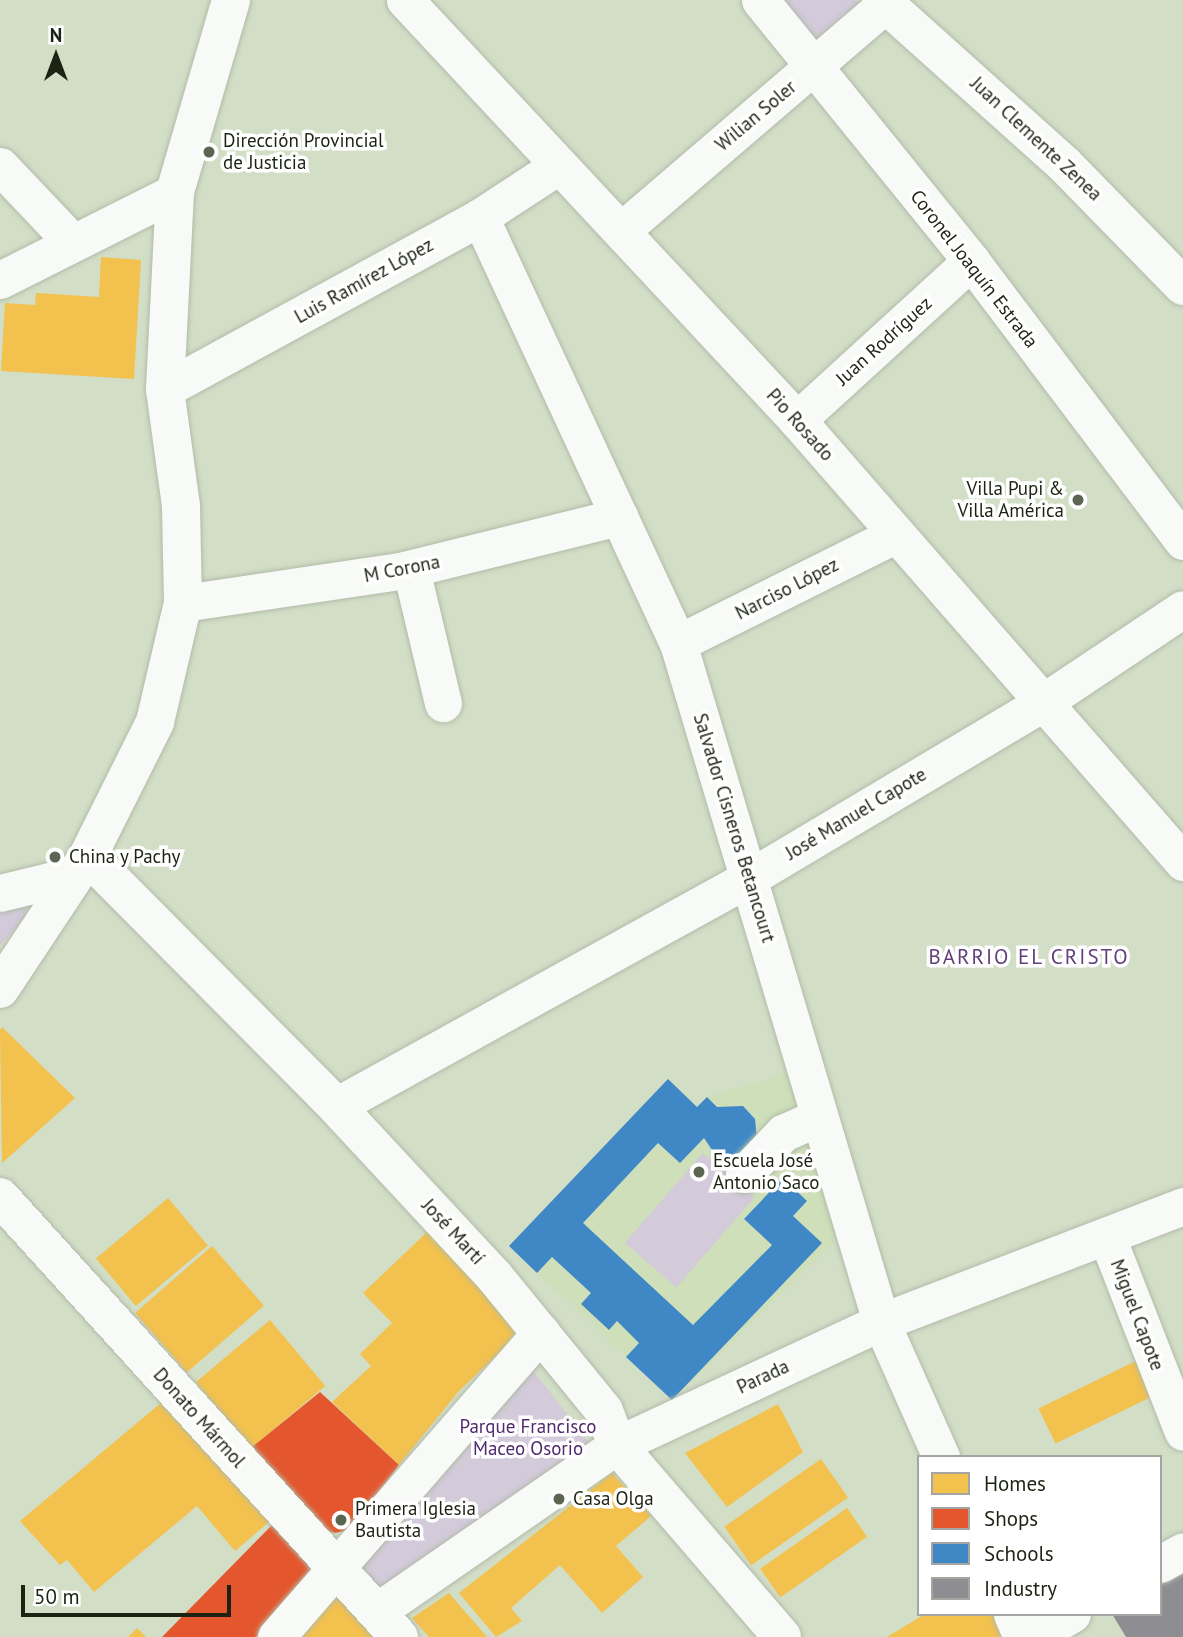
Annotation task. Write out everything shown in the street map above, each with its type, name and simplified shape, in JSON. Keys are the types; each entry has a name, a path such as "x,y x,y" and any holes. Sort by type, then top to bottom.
{"main road":[{"path":"0,989 81,865 155,722 183,603 181,506 165,389 175,192 231,0"},
{"name":"Juan Clemente Zenea","path":"886,1 1065,165 1183,286"},
{"name":"José Martí","path":"81,865 336,1105 541,1332 604,1411 617,1445 782,1637"},
{"name":"Donato Mármol","path":"0,1198 388,1624"}],"street":[{"name":"Pio Rosado","path":"405,0 797,420 1183,862"},
{"name":"Coronel Joaquín Estrada","path":"761,0 971,261 1183,541"},
{"name":"Wilian Soler","path":"622,230 814,67 886,1"},
{"path":"0,166 72,242"},
{"name":"Luis Ramírez López","path":"165,389 480,217 558,166"},
{"path":"0,280 175,192"},
{"name":"Salvador Cisneros Betancourt","path":"480,217 678,643 881,1322 940,1455"},
{"name":"Juan Rodríguez","path":"797,420 971,261"},
{"name":"M Corona","path":"183,603 411,569 619,517"},
{"name":"Narciso López","path":"678,643 895,535"},
{"path":"411,569 443,703"},
{"name":"José Manuel Capote","path":"336,1105 749,878 1042,703 1183,609"},
{"path":"0,893 81,865"},
{"path":"744,1174 783,1133 819,1117"},
{"name":"Parada","path":"388,1624 617,1445 881,1322 1183,1206"},
{"name":"Miguel Capote","path":"1107,1237 1183,1432"},
{"path":"276,1637 337,1570 541,1332"},
{"path":"1162,1563 1183,1551"},
{"path":"1013,1616 1022,1637"},
{"path":"1032,1637 1069,1616"}],"shaded area":[{"name":"Escuela José Antonio Saco","path":"788,1072 840,1237 672,1400 509,1246 668,1079 697,1107 707,1097"}],"green space":[{"path":"780,0 856,0 874,11 820,56"},
{"path":"0,903 26,905 25,919 0,945"},
{"path":"703,1153 754,1198 676,1287 625,1243"},
{"name":"Parque Francisco Maceo Osorio","path":"531,1368 592,1446 381,1595 354,1565"}],"building: Homes":[{"path":"101,257 141,260 134,379 1,371 5,303 35,305 36,293 99,297"},
{"path":"2,1027 75,1098 2,1163 0,1030"},
{"path":"168,1198 208,1245 136,1306 96,1258"},
{"path":"428,1231 523,1330 458,1392 399,1465 332,1402 371,1366 360,1354 392,1323 363,1293"},
{"path":"212,1246 264,1306 187,1373 135,1313"},
{"path":"270,1320 325,1386 251,1448 196,1382"},
{"path":"1140,1359 1157,1394 1056,1444 1038,1409"},
{"path":"168,1397 271,1520 235,1551 197,1506 94,1592 67,1560 60,1565 20,1521"},
{"path":"778,1404 803,1452 727,1507 685,1453"},
{"path":"821,1459 848,1498 751,1565 724,1527"},
{"path":"612,1473 651,1516 616,1546 643,1577 602,1613 560,1565 511,1608 522,1621 496,1637 459,1593"},
{"path":"847,1508 867,1537 780,1597 760,1569"},
{"path":"340,1587 382,1637 292,1637"},
{"path":"449,1593 487,1637 429,1637 412,1618"},
{"path":"922,1616 1000,1616 1002,1637 887,1637"},
{"path":"137,1628 146,1637 128,1637"}],"building: Shops":[{"path":"320,1392 399,1465 349,1530 335,1533 315,1526 251,1448"},
{"path":"275,1522 319,1569 256,1637 162,1637"}],"building: Schools":[{"path":"668,1079 697,1107 707,1097 717,1107 743,1106 755,1119 757,1138 739,1157 730,1158 714,1153 704,1138 680,1163 658,1143 583,1223 693,1325 772,1245 744,1219 783,1178 807,1201 793,1216 822,1243 672,1400 626,1357 639,1343 617,1321 609,1330 581,1304 591,1293 552,1257 537,1273 509,1246"}],"building: Industry":[{"path":"1183,1566 1183,1637 1126,1637 1113,1616 1162,1616 1162,1579"}],"place":[{"name":"Dirección Provincial de Justicia","path":"209,152"},
{"name":"Villa Pupi & Villa América","path":"1078,500"},
{"name":"China y Pachy","path":"55,857"},
{"name":"Escuela José Antonio Saco","path":"699,1172"},
{"name":"Casa Olga","path":"559,1499"},
{"name":"Primera Iglesia Bautista","path":"341,1520"}],"district":[{"name":"BARRIO EL CRISTO","path":"1029,957"}]}
